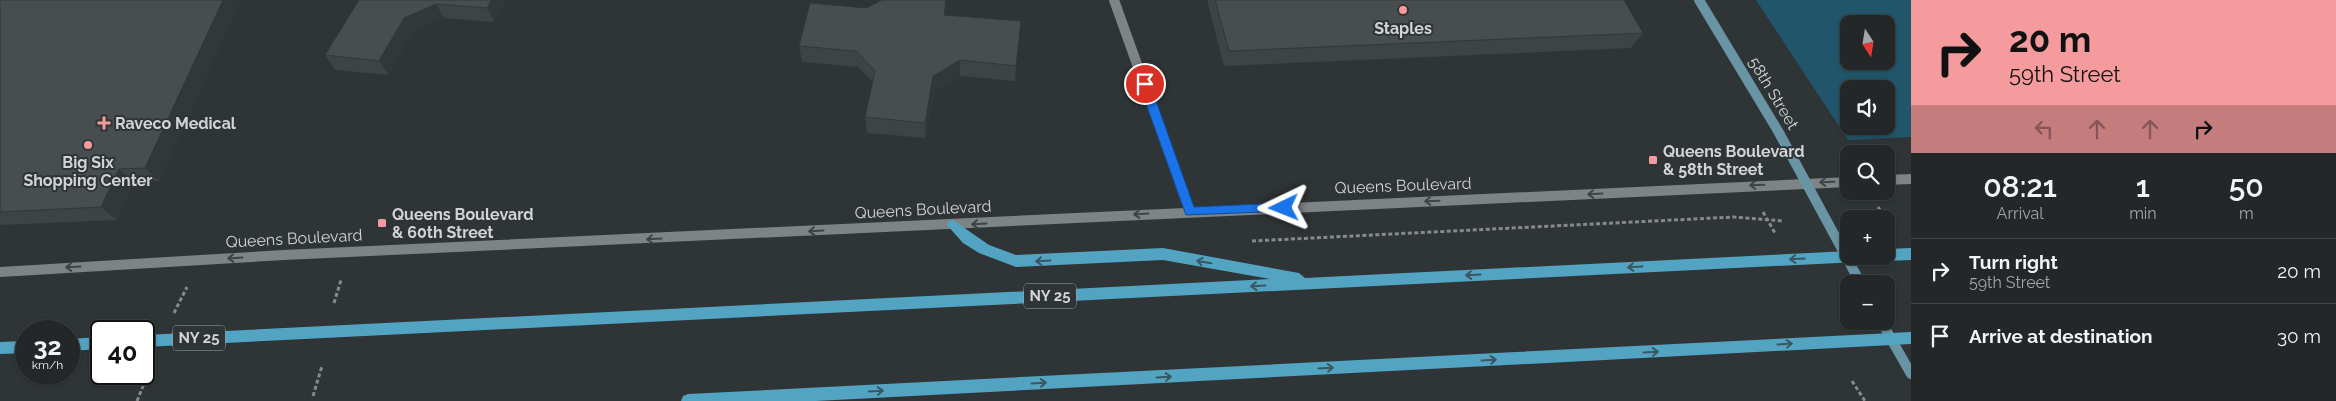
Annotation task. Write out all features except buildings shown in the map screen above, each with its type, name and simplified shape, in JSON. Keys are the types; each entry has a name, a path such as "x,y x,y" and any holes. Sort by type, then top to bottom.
{"main road":[{"name":"58th Street","path":"1699,0 1840,238"},
{"path":"953,225 968,239 984,249 1016,260 1163,254 1321,283"},
{"path":"1895,255 1911,254"},
{"name":"NY 25","path":"155,340 1840,258"},
{"path":"1886,330 1911,374"},
{"path":"688,401 1911,338"},
{"path":"0,348 15,347"}],"street":[{"path":"1114,0 1190,212"},
{"path":"1895,180 1911,179"},
{"name":"Queens Boulevard","path":"0,272 284,255 1840,182"}],"path":[{"path":"1876,203 1880,210"},
{"path":"1760,208 1777,235"},
{"path":"1242,241 1734,217 1749,217 1769,222 1783,221"},
{"path":"333,306 341,280"},
{"path":"173,316 187,287"},
{"path":"313,396 322,366"},
{"path":"1852,381 1865,401"},
{"path":"137,401 144,385"}],"shaded area":[{"path":"1756,0 1911,0 1911,137 1848,140 1845,135 1895,135 1895,80 1840,80 1840,128"}],"place":[{"name":"Staples","path":"1403,10"},
{"name":"Raveco Medical","path":"104,123"},
{"name":"Big Six Shopping Center","path":"88,145"},
{"name":"Queens Boulevard & 58th Street","path":"1653,160"},
{"name":"Queens Boulevard & 60th Street","path":"382,223"}],"route":[{"path":"1145,84 1190,212 1284,208"}]}
